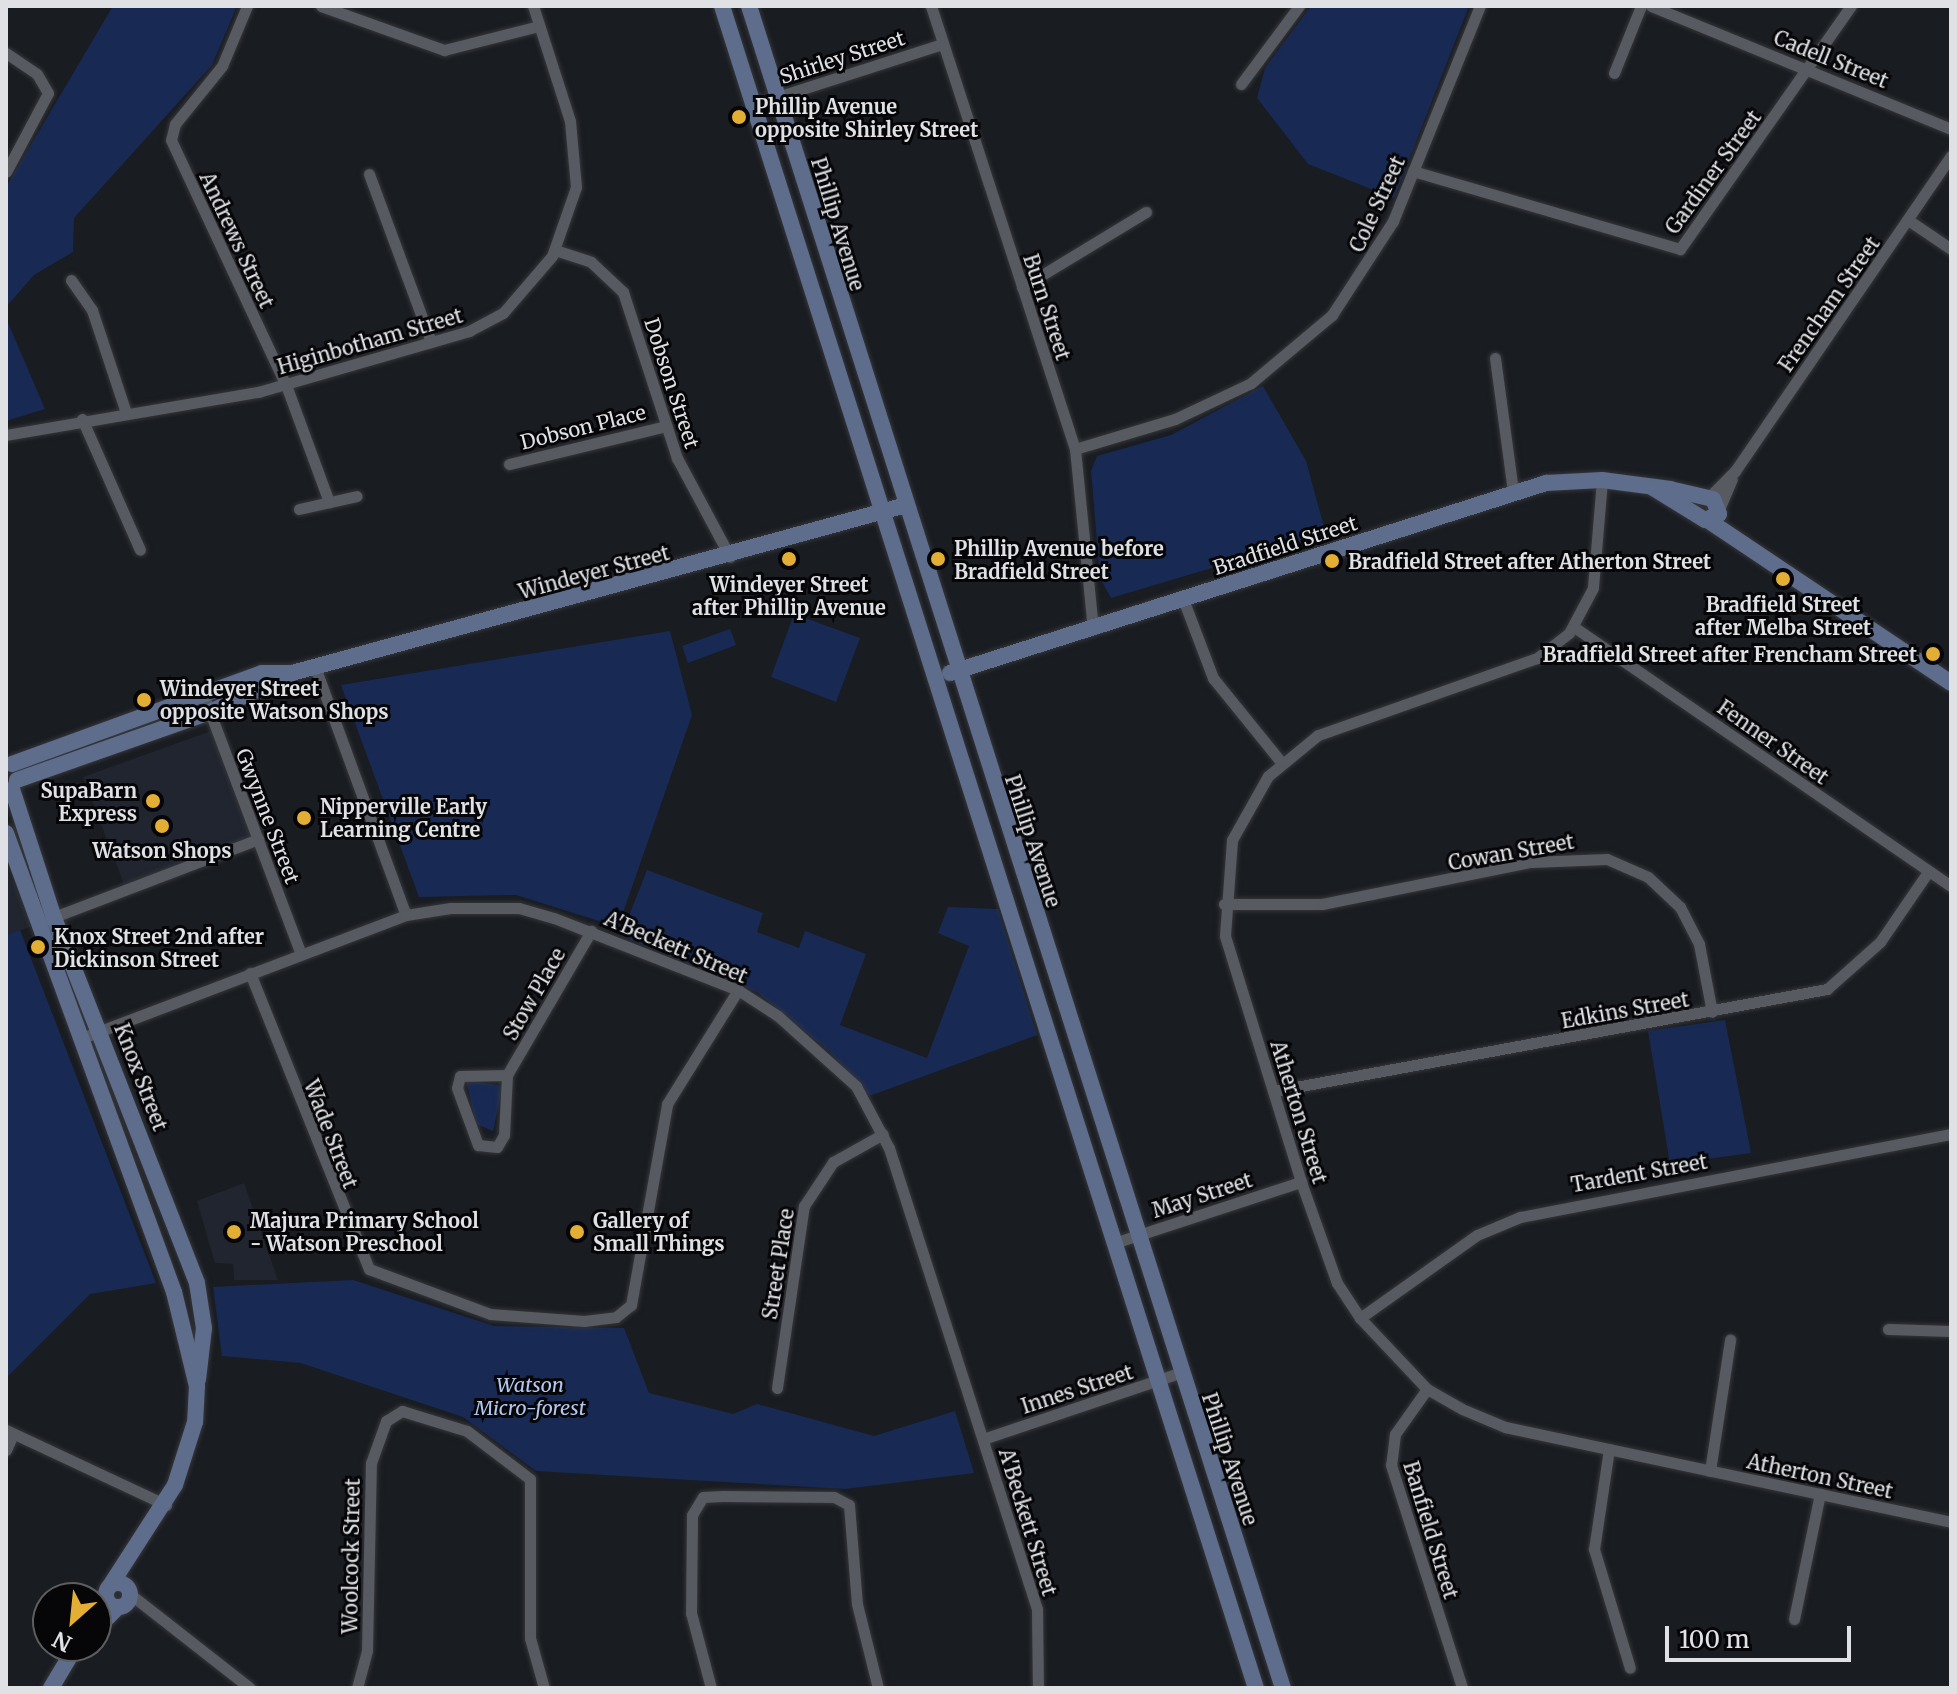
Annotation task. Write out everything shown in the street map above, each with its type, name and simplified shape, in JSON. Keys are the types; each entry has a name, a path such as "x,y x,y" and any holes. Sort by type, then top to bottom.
{"street":[{"name":"Andrews Street","path":"247,6 222,66 175,124 171,140 286,385 329,502"},
{"path":"321,6 444,50 539,26"},
{"name":"Higinbotham Street","path":"6,435 286,385 431,342 503,313 555,250 571,211 575,155 533,6"},
{"path":"722,6 1256,1688"},
{"name":"Phillip Avenue","path":"749,6 1283,1688"},
{"name":"Burn Street","path":"931,6 1075,449 1093,628"},
{"path":"1241,84 1299,6"},
{"name":"Cole Street","path":"1075,449 1203,408 1293,352 1374,258 1480,6"},
{"path":"1614,73 1641,6"},
{"name":"Cadell Street","path":"1651,6 1951,129"},
{"name":"Gardiner Street","path":"1413,171 1680,249 1851,6"},
{"name":"Shirley Street","path":"752,105 942,44"},
{"path":"6,53 37,74 48,93 6,172"},
{"name":"Frencham Street","path":"1710,509 1951,156"},
{"path":"369,174 431,342"},
{"path":"1022,287 1146,212"},
{"path":"1908,220 1951,249"},
{"name":"Dobson Street","path":"555,250 591,262 623,292 666,426 730,557"},
{"path":"71,280 92,310 126,413"},
{"path":"1495,358 1513,492"},
{"path":"82,419 140,550"},
{"name":"Dobson Place","path":"509,464 666,426"},
{"name":"Bradfield Street","path":"933,677 1513,492 1602,480 1653,488 1710,509 1784,569 1951,683"},
{"name":"Atherton Street","path":"1602,480 1593,588 1574,627 1537,658 1337,725 1281,762 1232,840 1224,904 1225,936 1301,1182 1337,1283 1360,1318 1427,1389 1505,1427 1951,1522"},
{"path":"299,509 357,496"},
{"name":"Windeyer Street","path":"11,777 210,712 292,673 730,557 906,505"},
{"path":"1183,599 1219,689 1281,762"},
{"name":"Fenner Street","path":"1574,627 1951,886"},
{"path":"315,667 406,915"},
{"name":"Windeyer Street","path":"11,777 202,691 262,673 292,673"},
{"name":"Gwynne Street","path":"202,691 301,954"},
{"name":"Knox Street","path":"11,777 46,920 82,1038 174,1292 197,1386"},
{"name":"Knox Street","path":"6,833 101,1030 197,1283 204,1328 195,1422 166,1505 143,1543 112,1607"},
{"path":"46,920 258,839"},
{"name":"Cowan Street","path":"1224,904 1322,904 1531,862 1607,859 1648,877 1685,914 1699,944 1712,1012"},
{"name":"Edkins Street","path":"1274,1091 1712,1012 1841,981 1880,942 1928,872"},
{"name":"A'Beckett Street","path":"82,1038 406,915 519,908 591,931 738,990 856,1086 883,1134 1037,1609 1038,1688"},
{"name":"Stow Place","path":"507,1075 460,1076 457,1088 478,1145 497,1147 504,1135 507,1075 591,931"},
{"name":"Wade Street","path":"250,973 369,1269 490,1314 584,1321 616,1317 631,1305 667,1104 738,990"},
{"name":"Street Place","path":"777,1388 804,1206 833,1162 883,1134"},
{"name":"Tardent Street","path":"1360,1318 1477,1235 1520,1217 1951,1134"},
{"name":"May Street","path":"1114,1243 1301,1182"},
{"path":"1888,1329 1951,1331"},
{"path":"1710,1471 1730,1340"},
{"name":"Innes Street","path":"983,1439 1182,1372"},
{"name":"Banfield Street","path":"1427,1389 1395,1434 1391,1465 1462,1688"},
{"name":"Woolcock Street","path":"357,1688 367,1650 371,1463 386,1421 402,1411 467,1431 530,1479 530,1638 544,1688"},
{"path":"6,1450 10,1432 166,1505"},
{"path":"1609,1449 1594,1549 1630,1668"},
{"path":"1794,1619 1820,1494"},
{"path":"711,1688 691,1613 692,1515 703,1497 723,1496 834,1497 849,1505 857,1604 878,1688"},
{"path":"119,1597 250,1688"},
{"name":"Knox Street","path":"112,1603 119,1597"},
{"path":"51,1688 67,1662"}],"shaded area":[{"name":"Watson Shops","path":"211,731 251,838 124,884 83,777"},
{"path":"6,868 33,926 6,935"},
{"name":"Majura Primary School - Watson Preschool","path":"244,1183 278,1280 234,1280 233,1264 215,1263 197,1201"}],"green space":[{"path":"113,6 237,6 212,65 74,218 73,252 34,275 6,307 6,187"},
{"path":"1311,6 1469,6 1394,198 1308,164 1257,98 1265,68"},
{"path":"6,318 45,409 6,421"},
{"path":"1263,386 1306,461 1326,534 1111,598 1100,578 1091,471 1097,456 1171,435"},
{"path":"794,614 860,638 836,702 771,677"},
{"path":"730,629 736,645 688,663 682,646"},
{"path":"670,631 692,715 618,927 516,895 419,897 341,685"},
{"path":"647,870 763,913 757,932 799,948 805,931 866,954 840,1025 927,1058 969,946 938,933 948,907 998,909 1037,1035 869,1096 830,1052 757,992 621,936"},
{"path":"20,930 156,1283 90,1294 6,1378 6,935"},
{"path":"1725,1020 1751,1153 1670,1164 1648,1031"},
{"path":"466,1080 503,1086 493,1131 476,1124"},
{"name":"Watson Micro-forest","path":"353,1280 494,1326 624,1328 649,1393 733,1414 757,1404 874,1436 955,1411 974,1473 845,1489 536,1471 463,1417 301,1363 222,1356 213,1287"}],"place":[{"name":"Phillip Avenue opposite Shirley Street","path":"739,117"},
{"name":"Windeyer Street after Phillip Avenue","path":"789,559"},
{"name":"Phillip Avenue before Bradfield Street","path":"938,559"},
{"name":"Bradfield Street after Atherton Street","path":"1332,561"},
{"name":"Bradfield Street after Melba Street","path":"1783,579"},
{"name":"Bradfield Street after Frencham Street","path":"1933,654"},
{"name":"Windeyer Street opposite Watson Shops","path":"144,700"},
{"name":"SupaBarn Express","path":"153,801"},
{"name":"Nipperville Early Learning Centre","path":"304,818"},
{"name":"Watson Shops","path":"162,826"},
{"name":"Knox Street 2nd after Dickinson Street","path":"38,947"},
{"name":"Majura Primary School - Watson Preschool","path":"234,1232"},
{"name":"Gallery of Small Things","path":"577,1232"}]}
